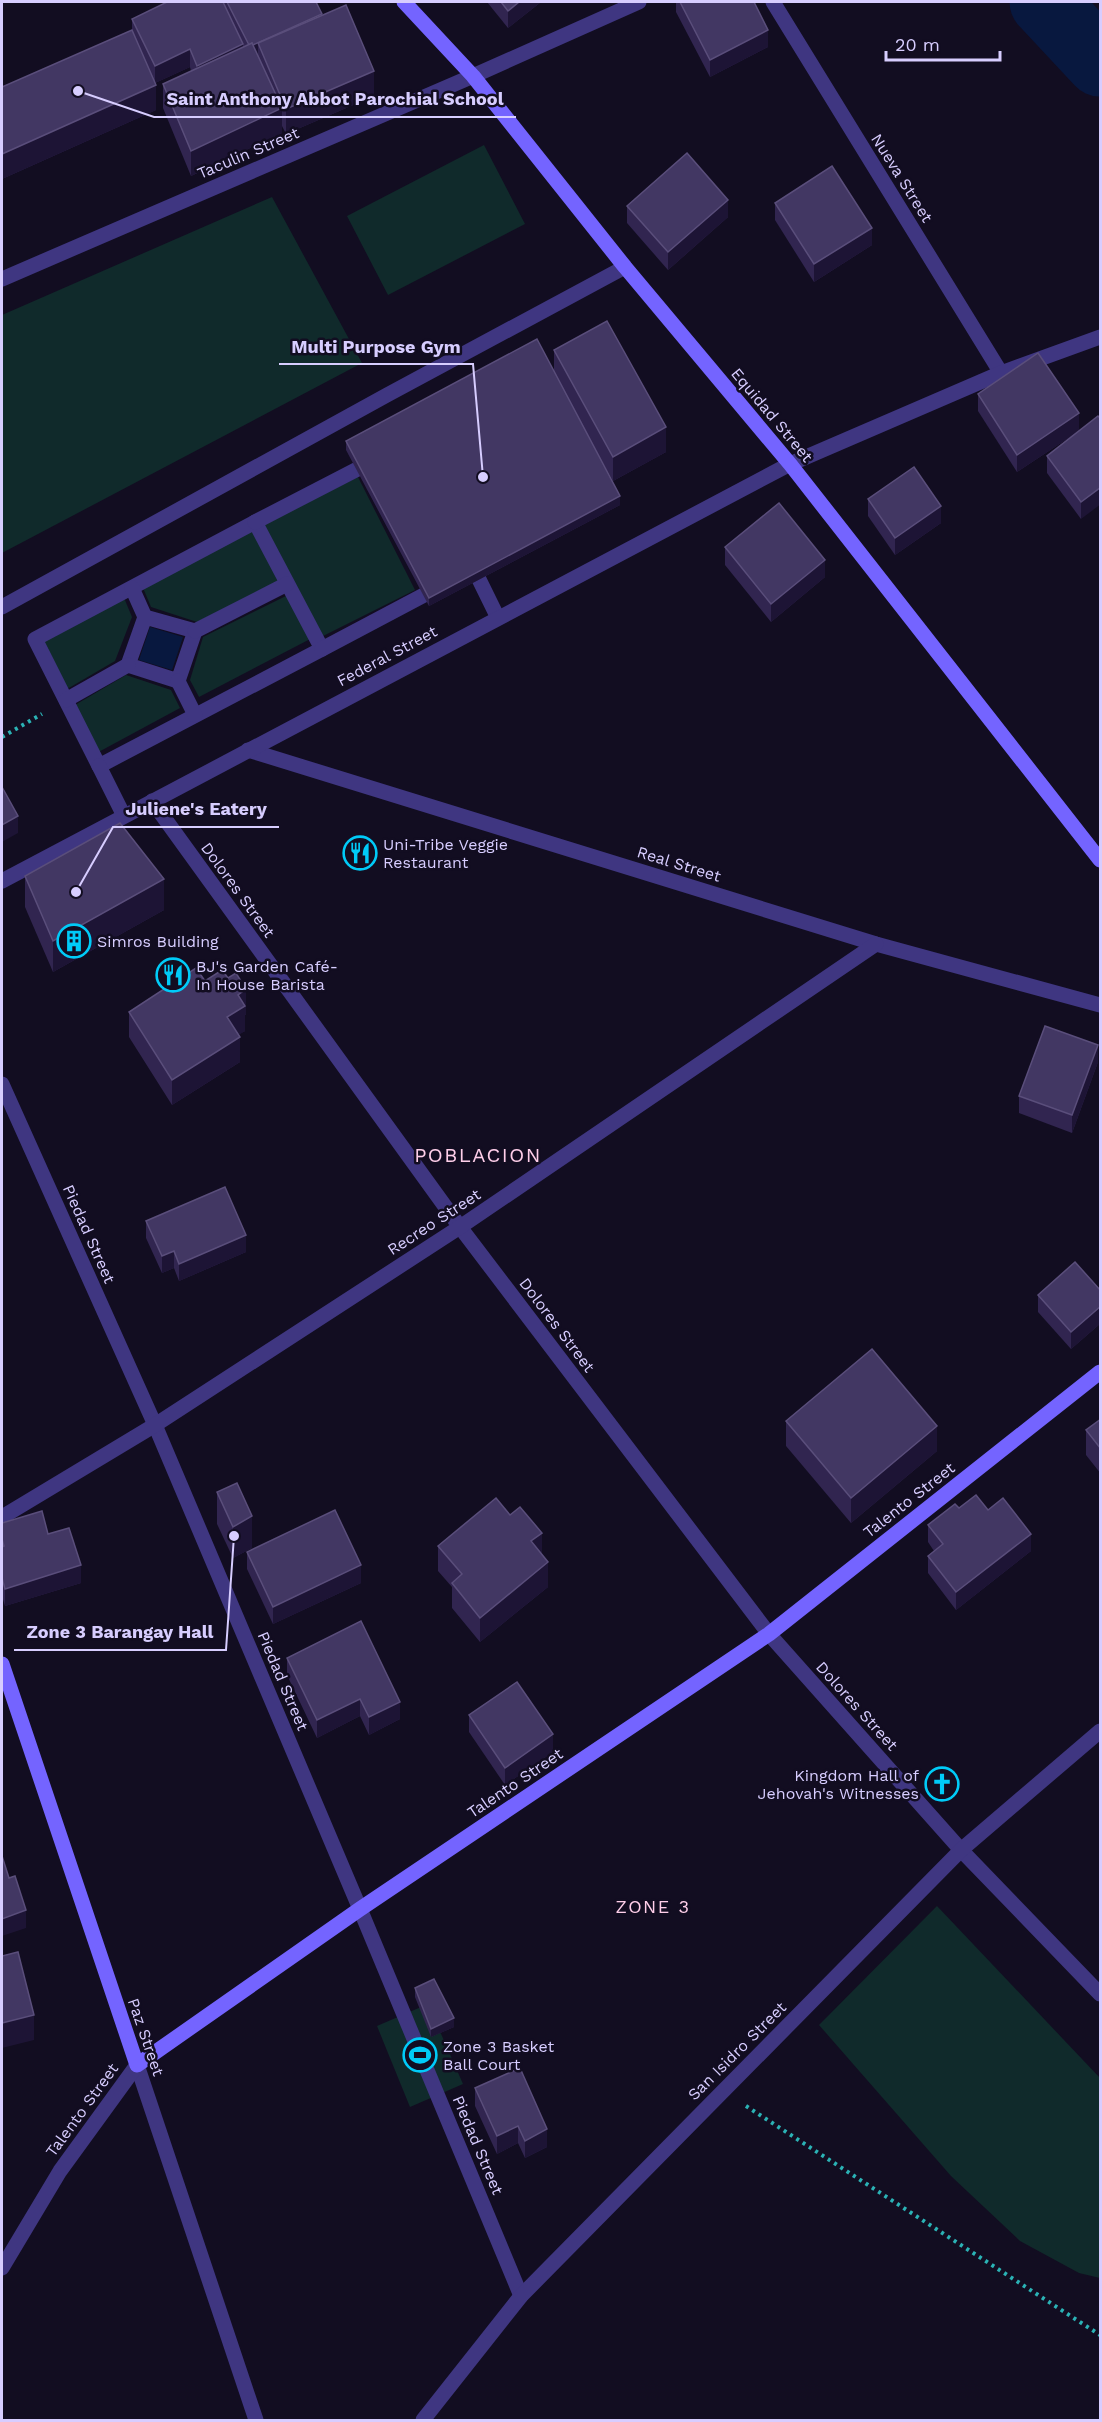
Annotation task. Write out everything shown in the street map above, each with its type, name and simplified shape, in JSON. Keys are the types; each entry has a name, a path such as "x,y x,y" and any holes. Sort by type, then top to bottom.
{"street":[{"name":"Equidad Street","path":"404,2 473,76 625,267 790,464 1101,860"},
{"name":"Taculin Street","path":"2,279 639,2"},
{"name":"Nueva Street","path":"773,2 1001,373"},
{"path":"2,607 387,394 625,267"},
{"name":"Federal Street","path":"2,881 790,464 1001,373 1101,337"},
{"path":"124,816 35,639 390,453"},
{"path":"255,522 322,649"},
{"path":"463,547 463,574 498,618"},
{"path":"99,766 463,574"},
{"path":"145,616 195,631 287,584"},
{"path":"66,700 128,665 145,616 132,588"},
{"path":"195,631 178,681 195,715"},
{"path":"128,665 178,681"},
{"name":"Real Street","path":"248,750 876,944 1101,1005"},
{"name":"Dolores Street","path":"152,801 460,1227 769,1634 961,1850 1101,1994"},
{"name":"Recreo Street","path":"2,1517 155,1425 460,1227 876,944"},
{"name":"Piedad Street","path":"2,1084 155,1425 521,2296"},
{"name":"Talento Street","path":"2,2268 60,2171 137,2065 360,1909 769,1634 1101,1372"},
{"name":"Paz Street","path":"2,1664 256,2421"},
{"name":"San Isidro Street","path":"423,2421 521,2296 961,1850 1101,1731"}],"path":[{"path":"2,737 66,700"},
{"path":"723,2091 1101,2335"}],"green space":[{"path":"484,145 525,224 388,295 347,216"},
{"path":"272,197 362,363 2,553 2,315"},
{"path":"358,477 415,590 319,638 263,525"},
{"path":"255,522 284,578 197,622 151,607 141,583"},
{"path":"122,593 132,617 115,661 62,692 35,639"},
{"path":"292,593 314,637 199,697 190,680 203,637"},
{"path":"126,675 171,690 180,708 93,755 70,708"},
{"path":"937,1906 1100,2078 1100,2278 1079,2273 1020,2241 951,2176 819,2025"},
{"name":"Zone 3 Basket Ball Court","path":"428,2004 463,2084 410,2107 377,2026"}],"water":[{"path":"150,627 183,637 172,670 139,660"}],"building":[{"path":"167,2 223,2 243,44 197,66 190,49 155,66 132,19"},
{"path":"227,2 316,2 322,14 249,45"},
{"path":"501,2 519,2 508,11"},
{"path":"680,2 754,2 768,30 710,60"},
{"path":"346,5 374,71 286,109 258,43"},
{"path":"132,30 156,85 2,154 2,87"},
{"path":"252,43 282,108 191,151 163,84"},
{"path":"687,153 728,200 668,252 627,206"},
{"path":"832,166 872,228 814,264 775,203"},
{"path":"607,321 666,427 613,457 554,350"},
{"path":"537,339 620,496 429,598 346,441"},
{"path":"1038,353 1079,413 1017,455 978,394"},
{"path":"1098,416 1101,419 1101,487 1081,502 1047,456"},
{"path":"914,467 941,506 895,538 868,499"},
{"path":"779,503 825,560 771,604 725,547"},
{"path":"2,787 18,816 2,825"},
{"path":"120,823 164,879 53,941 25,876"},
{"path":"196,968 205,981 222,970 228,978 236,973 246,989 238,995 245,1006 227,1017 240,1037 172,1080 129,1012"},
{"path":"1045,1026 1098,1045 1072,1115 1019,1096"},
{"path":"225,1187 246,1235 179,1264 174,1251 162,1256 146,1221"},
{"path":"1075,1262 1101,1291 1101,1306 1071,1332 1038,1295"},
{"path":"872,1349 937,1426 851,1498 786,1421"},
{"path":"1101,1419 1101,1449 1086,1430"},
{"path":"237,1483 252,1516 233,1527 217,1492"},
{"path":"976,1495 988,1510 1003,1498 1031,1534 956,1592 928,1556 943,1544 928,1525 955,1504 959,1508"},
{"path":"496,1498 510,1515 520,1507 542,1533 531,1541 548,1562 480,1618 452,1583 462,1574 438,1546"},
{"path":"335,1510 361,1565 273,1607 247,1552"},
{"path":"42,1511 48,1534 69,1528 81,1565 5,1589 2,1578 2,1547 4,1546 2,1523"},
{"path":"361,1621 400,1702 369,1717 360,1699 317,1720 287,1658"},
{"path":"517,1682 553,1734 505,1768 469,1715"},
{"path":"2,1856 9,1878 15,1876 26,1910 2,1919"},
{"path":"18,1952 34,2015 2,2023 2,1956"},
{"path":"434,1979 454,2018 431,2029 415,1988"},
{"path":"520,2068 547,2129 525,2141 518,2126 497,2136 475,2088"}],"waterway":[{"path":"1044,2 1100,62"}],"place":[{"name":"Saint Anthony Abbot Parochial School","path":"78,91"},
{"name":"Multi Purpose Gym","path":"483,477"},
{"name":"Uni-Tribe Veggie Restaurant","path":"360,853"},
{"name":"Juliene's Eatery","path":"76,892"},
{"name":"Simros Building","path":"74,941"},
{"name":"BJ's Garden Café- In House Barista","path":"173,975"},
{"name":"Zone 3 Barangay Hall","path":"234,1536"},
{"name":"Kingdom Hall of Jehovah's Witnesses","path":"942,1784"},
{"name":"Zone 3 Basket Ball Court","path":"420,2055"}],"district":[{"name":"POBLACION","path":"478,1155"},
{"name":"ZONE 3","path":"653,1906"}]}
